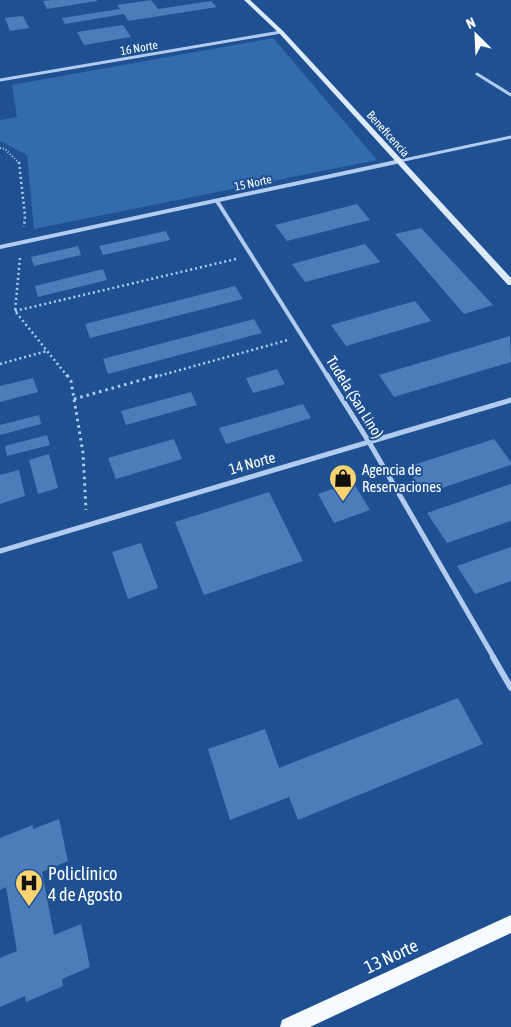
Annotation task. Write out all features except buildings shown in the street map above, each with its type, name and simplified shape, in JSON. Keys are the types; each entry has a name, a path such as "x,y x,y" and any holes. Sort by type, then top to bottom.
{"main road":[{"name":"Beneficencia","path":"247,0 281,32 398,162 511,283"},
{"name":"13 Norte","path":"289,1027 511,924"}],"street":[{"name":"16 Norte","path":"0,80 281,32"},
{"path":"477,74 511,95"},
{"name":"15 Norte","path":"0,247 511,137"},
{"name":"Tudela (San Lino)","path":"218,201 369,442 511,688"},
{"name":"14 Norte","path":"0,551 511,400"}],"path":[{"path":"0,148 5,149 19,162 25,216 15,311 71,381 83,453 87,525"},
{"path":"15,311 252,256"},
{"path":"74,399 302,336"},
{"path":"0,364 47,351"}],"shaded area":[{"path":"273,38 377,160 34,229 27,155 0,141 0,120 17,117 12,85"}],"place":[{"name":"Agencia de Reservaciones","path":"343,502"},
{"name":"Policlínico 4 de Agosto","path":"29,907"}]}
